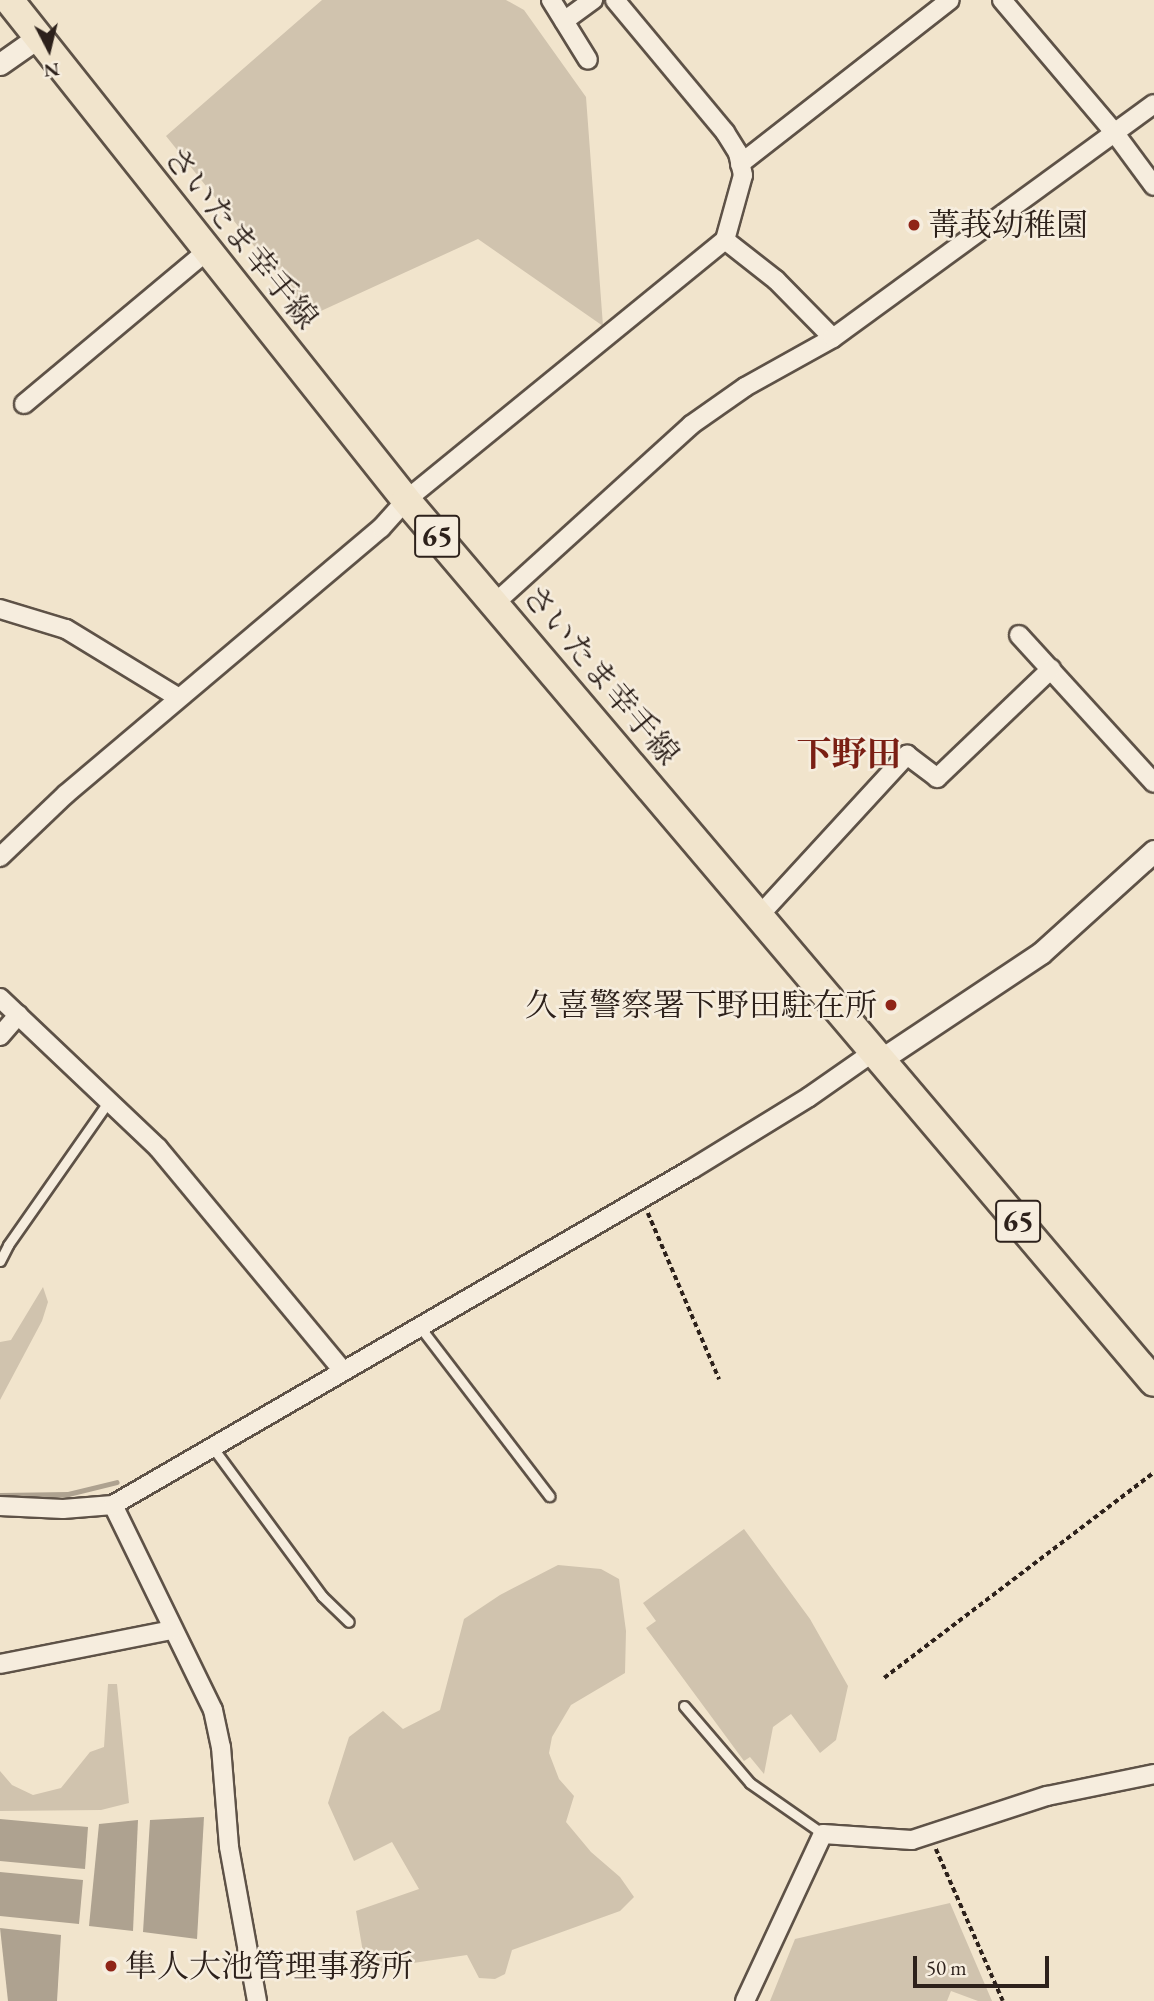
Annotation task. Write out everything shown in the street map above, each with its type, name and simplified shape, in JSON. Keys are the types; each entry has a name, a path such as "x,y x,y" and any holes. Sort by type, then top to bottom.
{"main road":[{"name":"さいたま幸手線","path":"9,0 405,500 495,603 757,918 879,1055 1154,1382"}],"street":[{"path":"551,0 588,60"},
{"path":"564,21 593,0"},
{"path":"0,856 65,794 381,528 405,500 725,240 743,175 738,153 725,132 615,0"},
{"path":"740,164 950,0"},
{"path":"1002,0 1114,132 1154,186"},
{"path":"0,64 37,38"},
{"path":"495,603 691,425 745,387 779,371 833,338 1154,104"},
{"path":"725,240 776,280 833,338"},
{"path":"24,404 207,251"},
{"path":"0,609 66,629 179,698"},
{"path":"1020,635 1154,783"},
{"path":"757,918 907,755 937,778 1051,669"},
{"path":"0,1506 63,1509 113,1504 213,1448 342,1370 642,1198 879,1055 1041,953 1154,851"},
{"path":"0,998 158,1148 342,1370"},
{"path":"0,1036 18,1015"},
{"path":"113,1504 213,1710 221,1747 229,1847 257,2001"},
{"path":"0,1664 172,1630"},
{"path":"745,2001 822,1834 912,1840 1047,1796 1154,1774"}],"lane":[{"path":"0,1261 8,1245 109,1101"},
{"path":"418,1326 549,1496"},
{"path":"213,1448 322,1596 349,1622"},
{"path":"684,1706 750,1783 822,1834"}],"path":[{"path":"642,1198 719,1379"},
{"path":"884,1678 1154,1472"},
{"path":"929,1835 1003,2001"}],"shaded area":[{"path":"322,0 506,0 524,10 586,97 603,326 478,239 310,316 166,136"},
{"path":"43,1287 48,1302 42,1321 0,1400 0,1342 11,1340"},
{"path":"744,1529 810,1619 848,1686 836,1740 820,1753 791,1714 773,1727 764,1774 750,1757 744,1761 646,1628 656,1621 643,1603"},
{"path":"558,1565 601,1569 619,1579 626,1631 625,1673 571,1705 552,1737 549,1753 559,1779 574,1796 566,1822 591,1852 620,1877 634,1897 620,1911 512,1950 505,1974 495,1979 479,1978 467,1955 366,1970 356,1911 419,1889 392,1842 354,1861 328,1803 349,1737 383,1711 403,1729 440,1710 464,1619 500,1595"},
{"path":"108,1684 117,1684 129,1803 101,1810 0,1811 0,1771 12,1785 33,1795 61,1788 90,1752 104,1747"},
{"path":"204,1817 197,1939 143,1932 150,1820"},
{"path":"0,1819 88,1827 85,1869 0,1861"},
{"path":"138,1820 133,1931 89,1926 99,1824"},
{"path":"0,1872 83,1880 79,1924 0,1916"},
{"path":"950,1903 992,2001 978,2001 951,1991 947,2001 770,2001 795,1939"},
{"path":"0,1928 61,1935 57,2001 8,2001"}],"waterway":[{"path":"0,1495 68,1494 117,1482"}],"place":[{"name":"菁莪幼稚園","path":"914,225"},
{"name":"久喜警察署下野田駐在所","path":"891,1005"},
{"name":"隼人大池管理事務所","path":"111,1966"}],"district":[{"name":"下野田","path":"849,754"}]}
